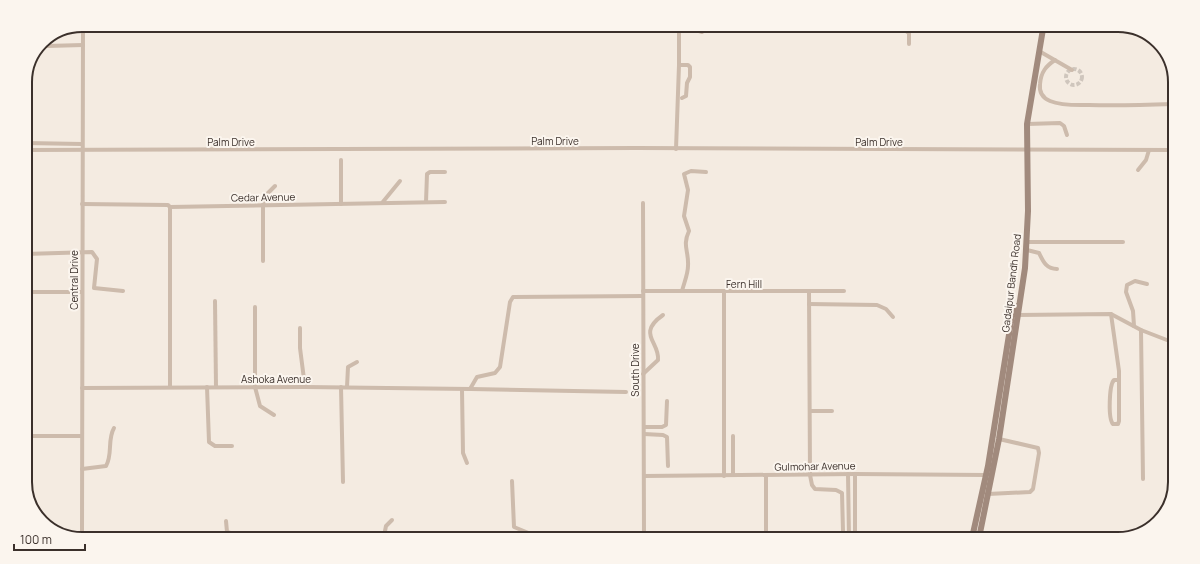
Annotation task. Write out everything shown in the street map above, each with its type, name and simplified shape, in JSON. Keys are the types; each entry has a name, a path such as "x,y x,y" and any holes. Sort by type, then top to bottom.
{"street":[{"name":"Central Drive","path":"82,32 82,532"},
{"path":"676,149 679,32"},
{"path":"908,32 909,33 909,44"},
{"name":"Gadaipur Bandh Road","path":"979,532 999,439 1027,250 1027,124 1042,32"},
{"path":"47,46 82,45"},
{"path":"1039,51 1072,70"},
{"path":"1055,60 1044,68 1040,79 1042,95 1050,101 1063,104 1082,105 1168,104"},
{"path":"679,65 690,67 690,79 687,83 686,96 682,98"},
{"path":"1027,124 1060,123 1064,126 1067,135"},
{"path":"32,143 82,144"},
{"name":"Palm Drive","path":"32,150 1168,150"},
{"path":"1138,170 1146,160 1149,150"},
{"path":"341,160 341,204"},
{"path":"682,291 688,263 685,244 689,231 684,216 688,187 684,174 690,171 706,172"},
{"path":"426,202 427,174 430,172 445,172"},
{"path":"382,203 400,181"},
{"path":"263,261 263,205 266,195 275,186"},
{"name":"Cedar Avenue","path":"82,204 168,205 170,207 445,202"},
{"name":"South Drive","path":"643,203 644,532"},
{"path":"170,207 170,386"},
{"path":"1028,242 1123,242"},
{"path":"1027,250 1038,253 1044,264 1052,269 1057,268"},
{"path":"32,254 82,251 92,252 96,255 94,288 123,291"},
{"path":"1134,326 1133,311 1126,292 1127,285 1135,281 1147,284"},
{"name":"Fern Hill","path":"470,389 477,377 495,373 500,367 510,302 513,297 682,291 844,291"},
{"path":"724,291 724,476"},
{"path":"32,292 82,292"},
{"path":"809,292 810,475 812,485 815,489 836,490 842,493 843,531"},
{"path":"215,301 216,387"},
{"path":"809,304 877,305 886,309 893,317"},
{"path":"973,532 986,475 1012,316 1018,306"},
{"path":"255,307 256,387 260,406 274,415"},
{"path":"1111,314 1114,343 1119,365 1119,380 1119,421 1118,424 1113,424 1110,419 1111,384 1114,380 1119,380"},
{"path":"1018,315 1111,314 1141,330 1168,340"},
{"path":"643,374 658,360 651,339 651,329 652,324 663,316"},
{"path":"300,328 300,348 305,387"},
{"path":"1141,330 1143,479"},
{"path":"347,387 348,367 357,362"},
{"name":"Ashoka Avenue","path":"82,388 170,386 347,387 626,392"},
{"path":"207,387 209,442 215,446 232,446"},
{"path":"341,387 343,482"},
{"path":"462,390 463,453 467,462"},
{"path":"644,427 666,425 667,401"},
{"path":"810,411 832,410"},
{"path":"82,469 106,466 109,458 110,436 114,428"},
{"path":"644,434 663,435 667,437 668,466"},
{"path":"32,436 82,436"},
{"path":"733,436 733,475"},
{"path":"988,494 1027,492 1033,489 1039,453 1038,448 999,439"},
{"path":"848,474 849,532"},
{"name":"Gulmohar Avenue","path":"644,476 848,474 986,475"},
{"path":"855,474 855,532"},
{"path":"766,475 766,532"},
{"path":"512,481 514,527 526,532"},
{"path":"385,532 386,526 392,520"},
{"path":"226,521 227,532"}],"tunnel":[{"path":"1074,69 1081,74 1082,77 1077,84 1074,85 1067,80 1066,77 1071,70 1074,69"}]}
